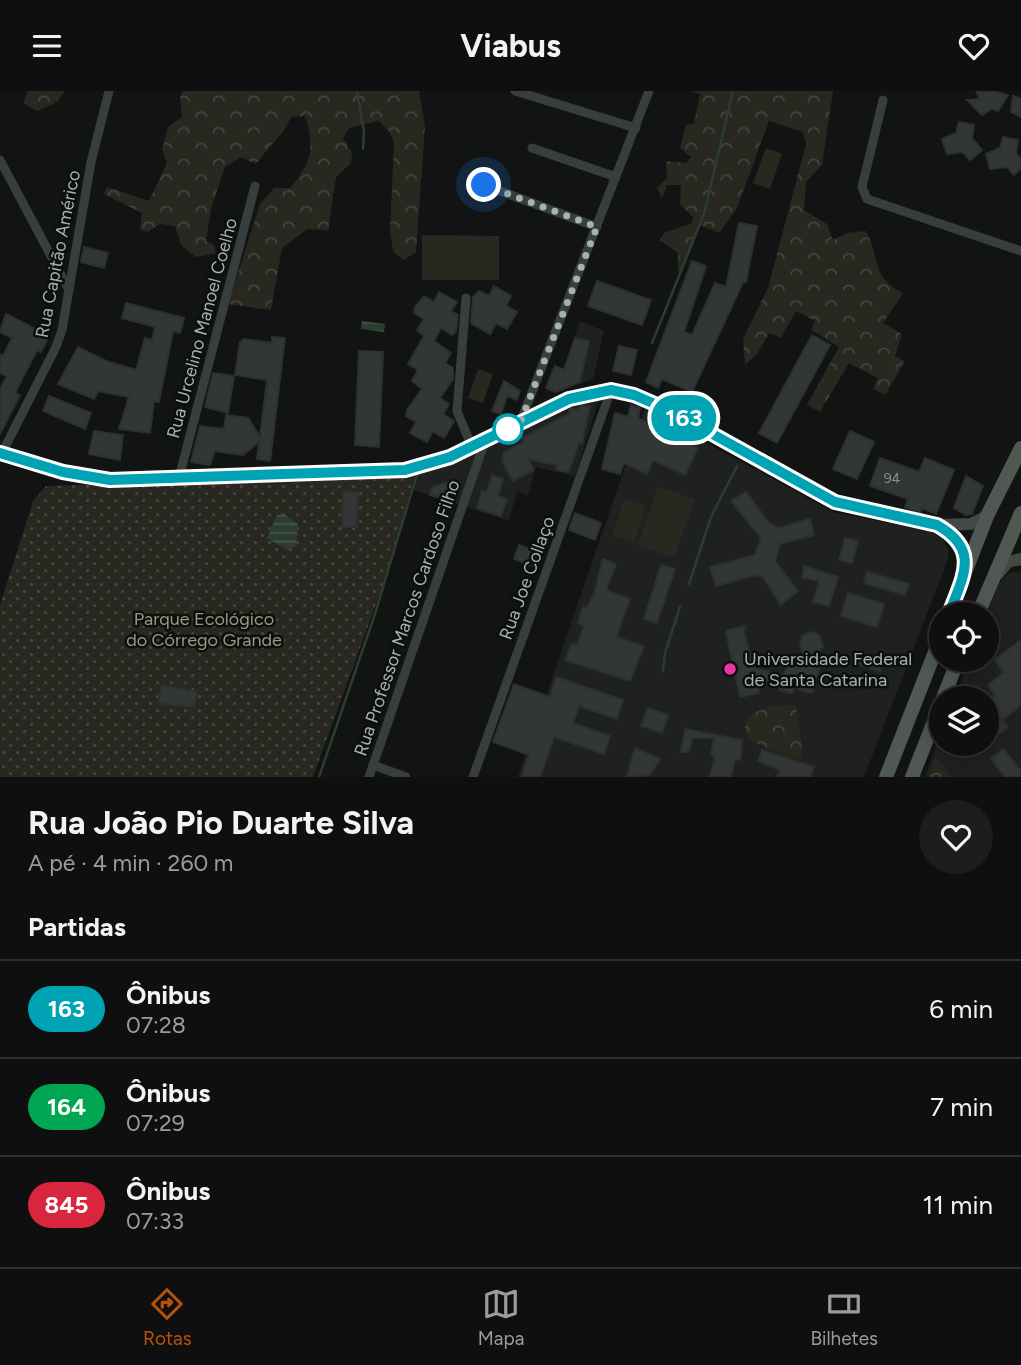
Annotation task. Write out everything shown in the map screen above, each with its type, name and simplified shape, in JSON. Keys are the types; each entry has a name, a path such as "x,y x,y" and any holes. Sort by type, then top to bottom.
{"main road":[{"path":"1,453 96,478 179,478 405,470 474,446 569,399 611,390 634,395 671,411 835,502 937,525 971,524 987,516"},
{"path":"953,602 987,516 1021,448"},
{"path":"984,602 1021,513"},
{"path":"937,525 950,532 962,546 965,570"},
{"path":"994,580 1003,566 1021,559"},
{"path":"886,777 929,667"},
{"path":"912,777 929,733"}],"street":[{"name":"Rua Capitão Américo","path":"1,453 56,348 91,162 109,91"},
{"path":"515,91 636,128"},
{"path":"520,423 649,91"},
{"path":"883,100 862,187 867,199 1021,251"},
{"path":"532,149 617,177"},
{"path":"0,160 69,290"},
{"path":"484,185 597,227"},
{"name":"Rua Urcelino Manoel Coelho","path":"179,478 255,186"},
{"path":"466,298 457,411 474,446"},
{"name":"Rua Joe Collaço","path":"473,777 611,390"},
{"name":"Rua Professor Marcos Cardoso Filho","path":"369,777 475,469 474,446"},
{"name":"Rua Professor Marcos Cardoso Filho","path":"474,446 475,469"},
{"path":"373,765 406,777"}],"shaded area":[{"path":"362,321 385,324 384,332 361,329"},
{"path":"580,321 604,331 593,379 555,393"},
{"path":"600,396 575,476 536,467 528,495 517,492 509,521 413,490 418,473 488,446 574,403"},
{"name":"Universidade Federal de Santa Catarina","path":"645,409 833,512 932,532 943,539 949,551 947,562 932,602 929,602 929,609 864,777 518,777"},
{"path":"284,514 298,524 296,546 288,550 267,538 277,515"},
{"name":"Universidade Federal de Santa Catarina","path":"1021,571 1021,777 925,777 933,756 999,756 999,686 959,686 965,672 999,672 999,602 991,602 998,584 1009,573"}],"green space":[{"path":"28,91 65,91 57,102 37,111 23,103"},
{"path":"183,91 419,91 425,126 416,252 404,260 393,251 390,232 394,143 389,131 378,121 349,128 343,138 352,152 351,163 336,177 328,230 307,229 282,248 271,310 228,304 260,204 274,188 290,188 307,162 310,154 308,127 305,116 291,117 280,136 256,164 241,157 225,167 211,209 206,241 214,245 216,253 196,257 181,245 175,226 160,224 148,232 140,230 142,213 104,194 107,187 149,201 167,163 162,149 168,127 182,117 180,98"},
{"path":"692,91 833,91 822,165 806,182 804,210 827,224 833,240 847,233 866,231 881,274 903,293 883,323 902,334 895,356 905,361 885,395 873,389 878,378 849,363 820,412 807,405 839,347 811,330 815,321 796,311 781,338 769,333 757,354 745,365 743,339 768,288 806,144 803,132 769,121 737,208 719,233 700,225 682,272 678,271 678,253 660,240 664,233 692,223 693,217 680,204 681,185 667,185 662,198 657,188 667,178 666,161 686,163 691,157 680,148 686,125 694,123 700,94"},
{"path":"766,148 782,154 770,189 753,183"},
{"path":"422,235 499,236 499,280 422,280"},
{"path":"478,369 493,374 483,403 468,398"},
{"name":"Parque Ecológico do Córrego Grande","path":"415,475 391,563 313,777 0,777 0,605 33,501 46,486"},
{"path":"658,486 695,499 674,558 638,545"},
{"path":"624,499 646,506 634,543 612,536"},
{"path":"774,705 796,705 803,758 791,758 747,739 745,727 749,715"},
{"path":"936,757 951,777 928,777"}],"building":[{"path":"976,91 993,91 1008,95 998,111 992,109 982,115 967,100 980,99"},
{"path":"1013,96 1021,99 1021,117 1011,112"},
{"path":"959,122 974,125 972,138 982,150 970,160 963,152 947,154 942,139 956,133"},
{"path":"1003,137 1018,140 1016,153 1021,159 1021,168 1014,175 1007,167 990,169 986,154 1000,148"},
{"path":"739,223 757,226 746,282 743,282 692,392 662,379 658,388 646,382 692,261 706,266 684,332 692,335 715,283 726,287"},
{"path":"84,247 108,253 104,268 81,262"},
{"path":"597,281 651,300 642,325 588,306"},
{"path":"494,286 511,296 506,306 517,312 507,329 496,323 490,334 471,323 473,297 479,291 489,296"},
{"path":"439,292 457,302 451,311 458,315 456,331 452,335 441,328 434,341 451,353 445,363 453,368 453,379 440,398 449,404 443,414 454,421 444,438 433,431 427,442 410,433 416,422 406,416 407,410 422,389 412,381 418,370 408,364 424,336 417,330 424,319 414,313 415,307 424,296 434,302"},
{"path":"126,303 184,318 180,333 173,331 159,402 154,401 150,433 119,429 129,397 98,391 94,399 58,384 78,347 106,361 136,370 145,338 152,340 155,327 122,318"},
{"path":"6,314 49,336 41,352 37,350 15,393 20,395 0,434 0,389 7,376 0,373 0,354 3,356 12,338 0,332"},
{"path":"812,335 830,345 777,443 759,433"},
{"path":"272,337 285,338 270,461 257,459 259,442 243,455 215,451 210,465 191,462 200,426 224,429 226,415 248,418 260,437 267,380 235,375 240,342 244,339 272,343"},
{"path":"575,338 589,341 580,382 555,392 546,388 555,366 564,370"},
{"path":"619,346 637,350 631,375 613,371"},
{"path":"359,351 383,352 379,447 355,445"},
{"path":"213,373 234,376 228,413 205,407"},
{"path":"504,381 520,391 517,400 507,396 501,414 492,411"},
{"path":"49,396 91,413 85,429 43,411"},
{"path":"581,405 590,407 582,443 579,442 569,472 556,470 557,465 528,459 534,470 513,481 502,461 504,452 524,442 522,438 569,414 570,408 577,410"},
{"path":"631,405 640,408 638,418 698,448 685,475 653,460 647,474 624,463 620,474 602,469 615,413 628,417"},
{"path":"94,431 123,435 120,460 89,454"},
{"path":"850,431 874,442 857,479 833,469"},
{"path":"880,458 919,472 925,458 954,470 936,514 922,508 920,513 905,507 908,499 870,486"},
{"path":"492,475 503,479 498,496 507,499 501,516 477,508 482,491 487,492"},
{"path":"966,476 983,486 972,514 966,515 954,508"},
{"path":"451,481 458,487 455,502 430,495 432,487"},
{"path":"343,492 358,492 357,527 342,527"},
{"path":"746,492 769,523 778,528 810,519 814,535 780,544 775,561 798,591 781,605 763,577 755,575 716,586 710,567 755,555 761,538 731,501"},
{"path":"575,513 601,523 595,540 569,530"},
{"path":"845,538 858,541 852,563 839,560"},
{"path":"519,545 541,553 536,567 514,559"},
{"path":"603,559 616,564 606,590 630,599 616,637 644,646 630,681 565,660 572,644 577,645 584,626 578,623 583,607 587,608 594,594"},
{"path":"661,565 675,569 657,623 644,619"},
{"path":"804,566 838,577 829,606 813,602 819,581 802,578"},
{"path":"867,572 909,584 905,595 864,583"},
{"path":"848,593 884,604 877,627 841,616"},
{"path":"746,626 744,631 753,667 783,676 788,664 796,666 798,659 805,661 800,645 802,636 810,632 819,634 823,647 809,662 820,666 812,693 794,688 792,693 779,690 780,688 756,679 759,693 740,697 726,633 727,630"},
{"path":"1021,640 1021,705 1002,720 1008,727 999,734 999,686 988,685 1004,672 999,666 999,656"},
{"path":"856,651 883,660 880,671 853,663"},
{"path":"556,677 623,700 617,719 579,706 573,723 610,736 604,754 554,737 540,777 521,777 529,755 493,742 514,684 550,697"},
{"path":"162,685 197,692 194,707 158,703"},
{"path":"648,708 668,715 662,733 641,726"},
{"path":"685,729 742,740 740,760 735,759 731,777 710,777 715,757 711,755 714,738 692,738 689,752 681,752"},
{"path":"635,748 660,759 650,775 627,777"},
{"path":"1003,749 1021,771 1021,777 1005,777 991,759 999,756"},
{"path":"762,750 814,767 810,777 777,777 780,770 758,761"}],"waterway":[{"path":"357,91 364,132 363,149"},
{"path":"652,343 704,214 733,91"},
{"path":"689,584 711,517 737,466"},
{"path":"319,777 375,614 418,471"},
{"path":"663,671 665,653 680,607"}],"bus line":[{"name":"163","path":"0,453 63,472 110,480 405,470 450,457 569,399 611,390 634,395 671,411 844,506 937,525 950,532 965,551 965,570 953,602"}],"place":[{"name":"Universidade Federal de Santa Catarina","path":"730,669"}],"route":[{"path":"484,185 597,227 520,423 508,429"}]}
